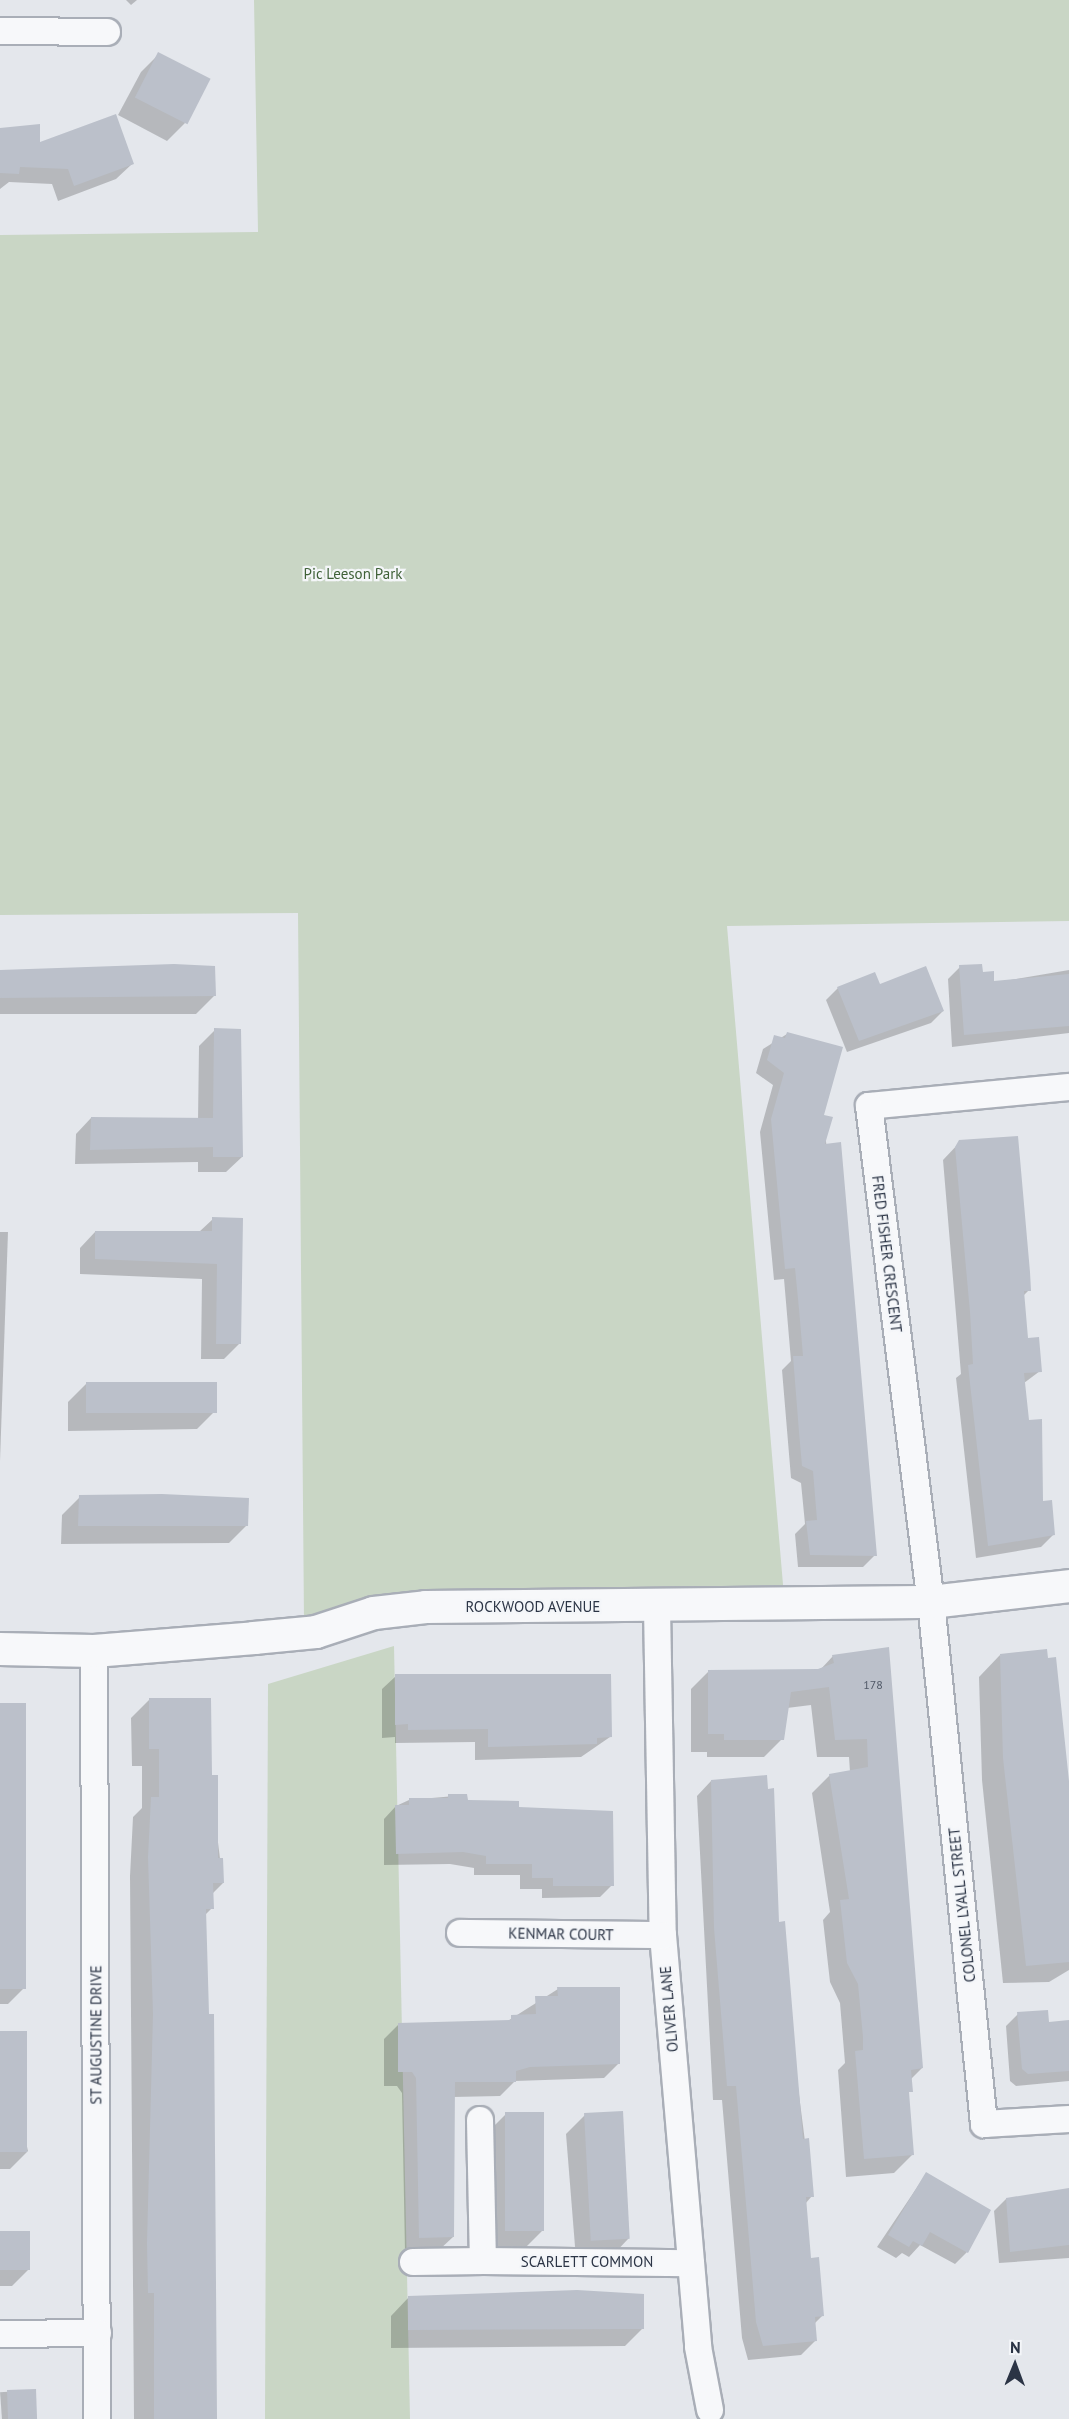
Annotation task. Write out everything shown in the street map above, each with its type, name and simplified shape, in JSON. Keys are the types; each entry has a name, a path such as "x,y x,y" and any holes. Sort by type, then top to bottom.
{"street":[{"path":"0,31 106,32"},
{"name":"FRED FISHER CRESCENT","path":"931,1602 869,1106 1069,1087"},
{"name":"ROCKWOOD AVENUE","path":"0,1649 94,1651 315,1632 374,1613 426,1606 657,1607 931,1602 1069,1586"},
{"name":"COLONEL LYALL STREET","path":"931,1602 984,2124 1069,2119"},
{"name":"OLIVER LANE","path":"657,1607 663,1935 691,2263 710,2410"},
{"name":"ST AUGUSTINE DRIVE","path":"94,1651 97,2419"},
{"name":"KENMAR COURT","path":"460,1933 663,1935"},
{"path":"480,2120 483,2262"},
{"name":"SCARLETT COMMON","path":"414,2262 691,2263"},
{"path":"0,2334 98,2333"}],"green space":[{"name":"Pic Leeson Park","path":"254,0 1069,0 1069,921 727,926 785,1608 304,1622 298,913 0,915 0,235 258,232"},
{"path":"394,1646 410,2419 265,2419 268,1684"}],"building":[{"path":"158,52 211,79 187,124 135,97"},
{"path":"116,114 134,164 74,186 68,169 20,167 19,174 0,173 0,128 40,124 40,142"},
{"path":"174,964 215,966 216,996 0,998 0,970"},
{"path":"982,964 983,972 994,971 994,981 1069,974 1069,1026 964,1035 959,965"},
{"path":"926,966 944,1011 859,1041 837,987 875,972 880,984"},
{"path":"214,1028 241,1029 243,1157 213,1157 213,1147 90,1150 91,1117 213,1118"},
{"path":"787,1032 843,1047 824,1115 833,1117 825,1144 841,1142 877,1556 810,1555 806,1521 817,1520 813,1471 802,1466 799,1432 793,1356 803,1356 799,1309 795,1268 785,1269 771,1119 784,1073 767,1060 774,1035 785,1038"},
{"path":"1018,1136 1031,1291 1024,1291 1028,1338 1039,1337 1042,1372 1024,1373 1029,1420 1042,1419 1043,1501 1052,1500 1055,1535 988,1546 968,1365 973,1364 970,1312 955,1147 959,1140"},
{"path":"212,1217 243,1218 241,1344 216,1344 217,1264 95,1259 95,1231 212,1231"},
{"path":"86,1382 217,1382 217,1413 86,1413"},
{"path":"162,1494 249,1498 248,1526 78,1526 79,1495"},
{"path":"889,1647 923,2068 911,2070 913,2092 909,2092 914,2155 864,2159 855,2051 863,2050 863,2037 858,1984 847,1963 840,1900 849,1899 829,1774 868,1767 867,1739 835,1740 829,1687 791,1692 784,1740 724,1740 724,1734 708,1734 708,1670 818,1669 834,1663 832,1655"},
{"path":"1047,1649 1048,1658 1056,1657 1069,1781 1069,1962 1026,1966 1003,1758 1000,1654"},
{"path":"395,1674 611,1674 612,1737 597,1738 597,1744 488,1747 488,1729 408,1730 408,1724 395,1725"},
{"path":"149,1698 211,1698 212,1775 218,1775 218,1858 223,1858 224,1883 213,1883 214,1909 206,1909 209,2014 214,2014 217,2419 154,2419 154,2293 148,2293 147,2243 153,2014 148,1857 151,1797 159,1797 159,1749 149,1749"},
{"path":"0,1703 26,1703 26,1989 0,1989"},
{"path":"767,1775 768,1789 774,1788 779,1922 785,1921 803,2139 809,2138 814,2197 806,2197 811,2258 819,2257 824,2316 815,2317 817,2341 763,2346 756,2322 736,2086 727,2086 714,1928 711,1780"},
{"path":"448,1794 467,1794 468,1800 519,1801 519,1807 613,1811 614,1886 553,1886 553,1878 532,1878 532,1864 486,1864 486,1856 463,1852 396,1854 395,1805 409,1805 409,1798 448,1798"},
{"path":"557,1987 620,1987 620,2064 530,2067 516,2071 516,2082 455,2082 454,2237 419,2238 416,2078 412,2072 398,2072 398,2023 511,2020 511,2015 536,2014 535,1996 558,1996"},
{"path":"1048,2010 1049,2022 1069,2020 1069,2071 1028,2074 1022,2069 1017,2012"},
{"path":"0,2031 27,2031 27,2152 0,2152"},
{"path":"623,2111 630,2239 591,2241 584,2113"},
{"path":"505,2112 544,2112 544,2231 505,2231"},
{"path":"926,2172 991,2210 968,2253 930,2232 922,2246 913,2241 909,2247 888,2235"},
{"path":"1069,2188 1069,2245 1010,2252 1006,2198"},
{"path":"0,2231 30,2231 30,2270 0,2270"},
{"path":"577,2290 644,2294 644,2329 408,2330 408,2296"},
{"path":"36,2389 37,2419 8,2419 7,2390"}]}
